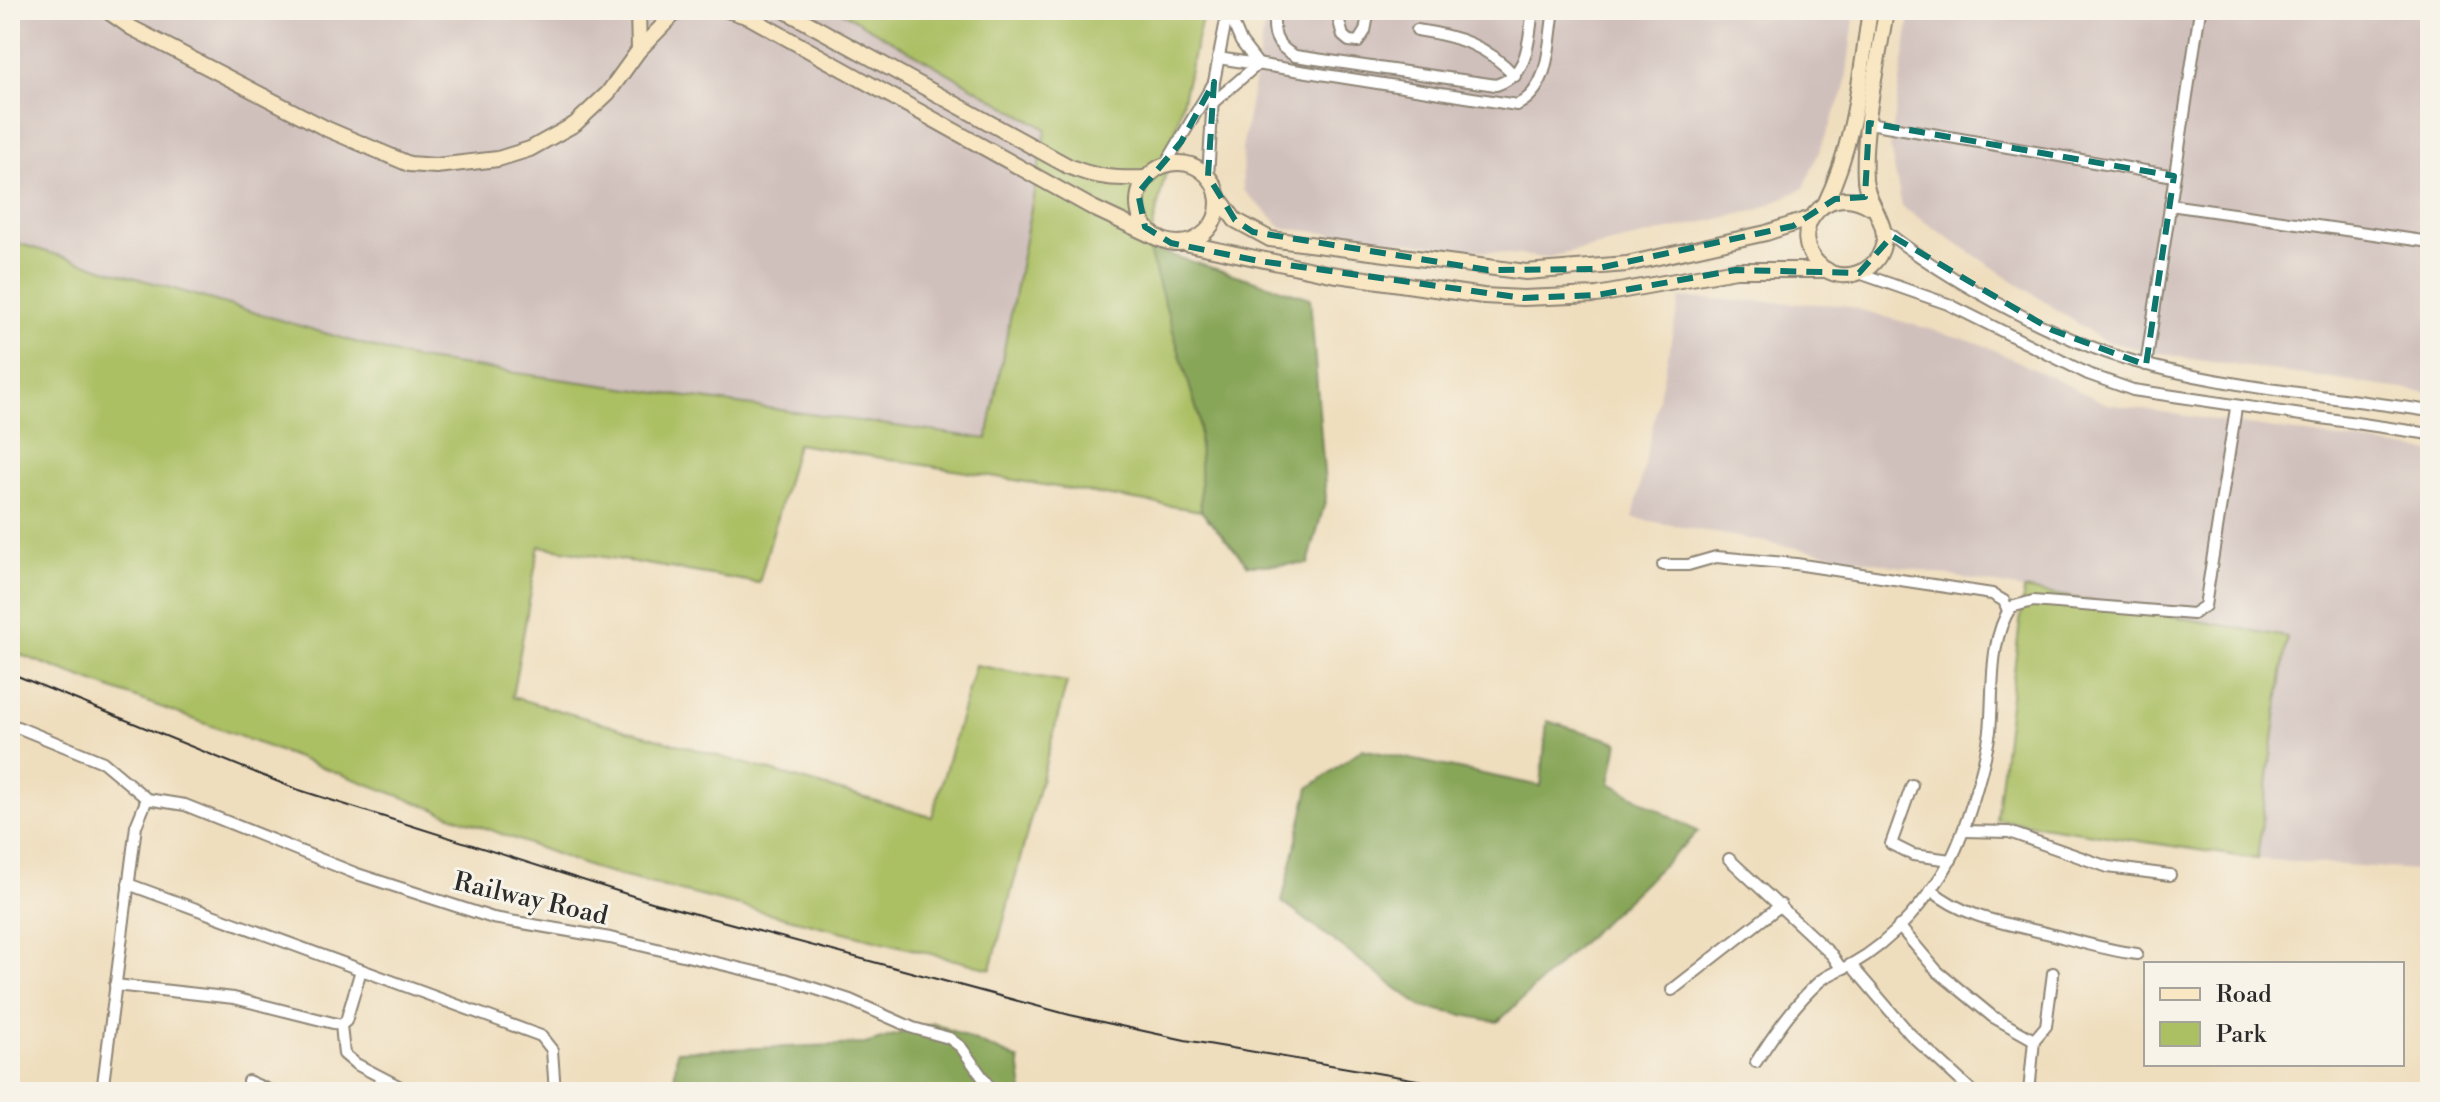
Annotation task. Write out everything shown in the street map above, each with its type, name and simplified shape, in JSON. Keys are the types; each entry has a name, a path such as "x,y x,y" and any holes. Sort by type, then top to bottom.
{"street":[{"path":"106,10 132,28 327,129 409,164 436,166 498,159 554,137 592,110 625,74 639,50 681,12"},
{"path":"638,10 639,50"},
{"path":"649,10 681,12"},
{"path":"727,10 749,17 1093,208 1159,239 1331,274 1483,296 1597,295 1725,271 1827,270 1843,275 1859,273 1871,266 1881,251 1884,230"},
{"path":"784,10 1068,166 1115,180 1146,178"},
{"path":"1208,176 1214,82 1228,10"},
{"path":"1228,10 1241,42 1258,64"},
{"path":"1275,10 1273,30 1277,43 1295,56 1496,85 1515,76 1524,64 1533,10"},
{"path":"1336,10 1343,36 1349,41 1358,42 1365,31 1369,10"},
{"path":"1218,58 1517,105 1531,98 1539,87 1554,10"},
{"path":"1165,165 1181,163 1195,167 1208,176 1235,220 1270,239 1526,272 1627,264 1766,233 1811,218 1825,204 1839,175 1851,137 1870,10"},
{"path":"1886,10 1869,123 1865,181 1870,207 1884,230 1916,256 2052,330 2146,365 2430,411"},
{"path":"2146,365 2200,10"},
{"path":"1417,30 1476,44 1500,59 1515,76"},
{"path":"1215,101 1258,64"},
{"path":"1159,239 1145,227 1138,211 1138,193 1146,178 1165,165 1214,82"},
{"path":"1869,123 2174,176"},
{"path":"1184,243 1207,231 1214,221 1217,195"},
{"path":"1825,204 1848,198 1870,207"},
{"path":"2170,205 2430,242"},
{"path":"1811,218 1807,239 1811,254 1827,270"},
{"path":"1859,273 1948,304 2088,374 2133,390 2236,408 2430,434"},
{"path":"1756,1062 1794,1008 1899,926 1931,890 1951,860 1964,831 1989,736 1992,685 2002,627 2011,607 2033,601 2185,614 2201,611 2207,598 2236,408"},
{"path":"1663,565 1688,565 1716,557 1836,568 1992,594 2004,601 2008,611"},
{"path":"10,724 103,762 147,799 136,826 102,1092"},
{"path":"1912,785 1891,844 1913,855 1951,860"},
{"name":"Railway Road","path":"147,799 185,805 357,874 493,918 610,938 785,979 850,1000 913,1028 949,1038 961,1047 993,1092"},
{"path":"1964,831 2009,832 2108,867 2170,875"},
{"path":"1729,859 1845,966 1910,1034 1973,1092"},
{"path":"128,884 541,1036 552,1050 555,1092"},
{"path":"1931,890 1957,908 2009,927 2137,954"},
{"path":"1672,990 1781,905"},
{"path":"1899,926 1937,971 1993,1017 2034,1040"},
{"path":"341,1025 346,1021 361,970"},
{"path":"2029,1092 2034,1040 2046,1026 2053,973"},
{"path":"115,985 234,998 341,1025"},
{"path":"341,1025 344,1054 356,1064 410,1092"},
{"path":"248,1081 273,1092"}],"highlighted area":[{"path":"1214,82 1208,176 1235,220 1253,232 1488,270 1594,269 1793,226 1835,199 1865,197 1869,123 2174,176 2146,365 2052,330 1892,236 1859,273 1736,270 1597,295 1523,298 1259,261 1171,243 1145,227 1138,193 1181,142"}],"shaded area":[{"path":"10,10 838,10 1046,129 988,439 410,358 10,241"},
{"path":"1267,10 1855,10 1845,89 1804,188 1758,210 1545,258 1283,228 1243,190 1242,149"},
{"path":"1911,10 2430,10 2430,393 2184,358 2104,341 1902,207 1890,147"},
{"path":"1680,298 1843,305 1979,343 2107,404 2430,452 2430,871 2257,859 2286,637 1633,518"}],"green space":[{"path":"838,10 1204,10 1148,248 1199,417 1201,511 797,444 759,583 539,546 512,697 932,817 975,665 1067,682 991,969 601,871 10,651 10,241 410,358 987,439 1046,129"},
{"path":"1148,248 1310,298 1326,498 1308,564 1248,565 1201,511 1199,417"},
{"path":"2024,589 2287,637 2257,859 1996,819"},
{"path":"1547,721 1618,742 1610,783 1698,832 1498,1022 1422,1007 1282,902 1309,788 1362,749 1541,786"},
{"path":"934,1023 1019,1060 1023,1092 673,1092 677,1051 865,1044"}],"tram line":[{"path":"10,673 296,789 655,903 1070,1015 1185,1040 1487,1092"}]}
